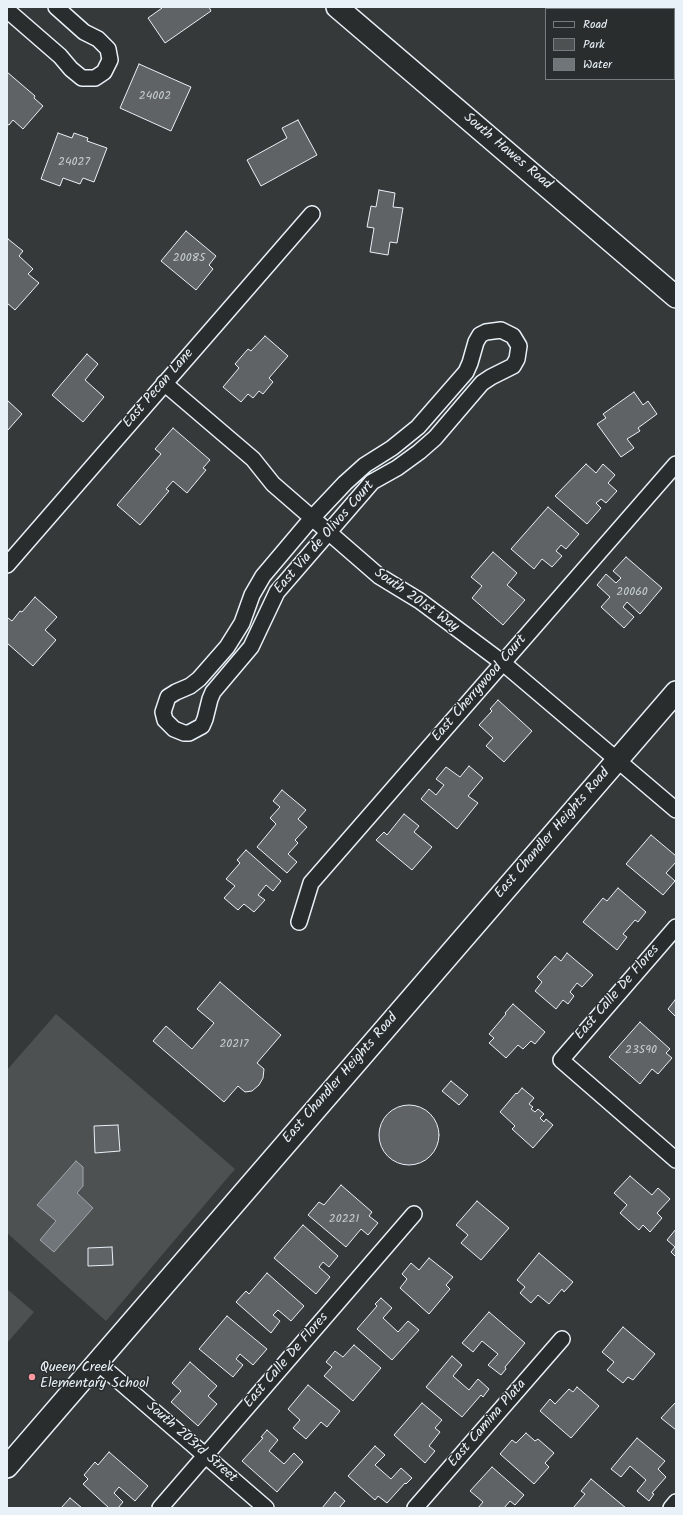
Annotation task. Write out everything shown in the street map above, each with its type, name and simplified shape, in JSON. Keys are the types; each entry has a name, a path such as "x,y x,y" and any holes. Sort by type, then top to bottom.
{"main road":[{"name":"South Hawes Road","path":"337,7 676,297"},
{"name":"East Chandler Heights Road","path":"7,1467 676,692"}],"street":[{"path":"7,10 60,56 71,70 82,78 95,78 104,72 110,60 108,49 98,39 84,32 56,7"},
{"name":"East Pecan Lane","path":"7,565 312,214"},
{"name":"East Via de Olivos Court","path":"501,330 513,336 518,346 517,359 513,366 490,377 482,383 434,438 419,452 397,468 372,482 276,592 251,648 213,692 202,726 189,733 174,730 166,720 163,712 168,697 190,686 199,679 227,646 242,623 252,594 263,576 312,518 361,469 409,435 451,390 466,372 476,342 480,335 486,332 501,330"},
{"name":"South 201st Way","path":"164,383 253,459 273,484 379,576 420,601 503,663 676,810"},
{"path":"451,390 466,401"},
{"name":"East Cherrywood Court","path":"299,922 311,883 676,464"},
{"path":"361,469 372,482"},
{"path":"242,623 260,630"},
{"name":"East Calle De Flores","path":"676,927 561,1060 676,1160"},
{"name":"East Calle De Flores","path":"160,1508 414,1214"},
{"name":"East Camina Plata","path":"415,1508 562,1339"},
{"name":"South 203rd Street","path":"98,1362 266,1508"},
{"path":"671,1508 676,1502"}],"green space":[{"path":"56,1014 235,1169 106,1321 7,1233 7,1070"},
{"path":"7,1289 34,1312 7,1343"}],"water":[{"path":"76,1161 83,1167 83,1186 77,1193 93,1208 54,1252 40,1240 56,1221 37,1205"}],"building":[{"path":"161,7 209,7 211,11 165,43 148,18 162,8"},
{"path":"139,64 191,87 171,131 120,108"},
{"path":"7,72 35,96 34,98 43,106 23,129 13,120 9,125 7,124"},
{"path":"298,120 317,155 261,186 247,160 287,138 282,128"},
{"path":"58,133 72,138 74,133 88,138 87,141 107,148 94,182 83,178 80,184 63,178 60,186 41,179"},
{"path":"379,190 395,193 393,207 403,208 397,243 390,242 388,255 370,252 374,228 367,227 371,206 376,207"},
{"path":"186,231 216,256 209,265 213,269 196,290 161,261"},
{"path":"8,239 23,251 19,256 33,269 28,274 39,283 15,310 7,303"},
{"path":"265,336 288,356 269,378 273,382 263,394 259,391 253,398 248,394 241,402 223,387 239,368 235,364 248,349 251,351"},
{"path":"87,354 98,364 85,380 104,397 83,422 52,395"},
{"path":"634,392 643,405 648,401 657,414 638,428 640,431 627,439 634,448 621,457 597,424 606,418 603,414"},
{"path":"7,400 22,414 7,431"},
{"path":"173,428 210,460 203,468 206,470 187,493 173,481 166,489 169,491 140,525 117,505 161,454 155,449"},
{"path":"586,464 596,473 603,464 615,475 608,483 617,491 606,503 601,499 596,503 601,508 587,524 555,496"},
{"path":"548,507 579,534 566,549 561,545 556,551 562,556 552,567 542,559 534,569 511,549"},
{"path":"493,552 517,573 507,585 525,600 503,625 472,598 482,586 471,577"},
{"path":"626,557 662,588 640,614 627,602 623,607 634,617 624,628 601,607 610,597 597,585 606,574 616,583 621,578 613,571"},
{"path":"35,597 57,617 45,630 56,640 33,666 7,643 7,619 8,618 12,621"},
{"path":"498,700 532,731 504,762 486,746 493,738 479,725 492,711 490,709"},
{"path":"469,766 483,778 468,796 478,803 457,829 421,799 429,789 436,795 444,785 436,779 446,767 460,777"},
{"path":"282,790 306,810 298,819 307,827 295,840 298,843 288,854 297,862 287,873 257,847 276,824 270,818 280,807 273,801"},
{"path":"404,814 419,826 414,832 432,847 412,870 376,840 384,832 387,835"},
{"path":"651,835 676,856 676,862 666,873 675,881 663,895 626,864"},
{"path":"246,850 281,881 273,891 266,885 258,895 265,900 254,912 244,904 238,910 224,898 235,886 226,879 240,863 237,860"},
{"path":"618,888 646,912 638,922 635,920 623,934 627,937 617,950 583,922 603,898 607,901"},
{"path":"567,953 593,975 582,987 577,983 570,992 574,996 568,1004 563,1000 556,1009 535,991 542,982 537,977 555,956 561,961"},
{"path":"220,982 281,1035 257,1063 264,1069 263,1078 259,1085 252,1091 245,1092 238,1086 224,1102 153,1041 166,1026 192,1049 214,1023 197,1009"},
{"path":"675,1000 676,1001 676,1017 668,1009"},
{"path":"513,1004 545,1032 535,1044 531,1041 523,1049 518,1045 506,1058 489,1043 494,1038 489,1034"},
{"path":"640,1022 670,1049 666,1053 672,1058 658,1074 652,1069 640,1084 609,1057"},
{"path":"451,1081 468,1095 459,1105 442,1091"},
{"path":"522,1088 534,1098 529,1104 533,1107 531,1109 535,1112 538,1109 544,1114 540,1118 544,1122 546,1119 553,1125 533,1148 512,1129 515,1126 500,1112"},
{"path":"403,1105 415,1105 426,1110 434,1118 439,1129 437,1147 426,1160 415,1165 403,1165 392,1160 384,1152 379,1141 379,1129 384,1118 392,1110"},
{"path":"118,1125 120,1151 95,1153 94,1126"},
{"path":"630,1176 652,1195 658,1188 670,1199 657,1213 662,1218 650,1232 643,1225 639,1230 620,1213 627,1205 614,1193"},
{"path":"341,1185 372,1212 369,1216 378,1223 368,1235 361,1229 346,1247 308,1215 319,1202 324,1205"},
{"path":"477,1201 509,1228 481,1260 461,1243 468,1235 456,1225"},
{"path":"303,1225 338,1256 329,1267 323,1262 319,1267 330,1277 316,1294 274,1258"},
{"path":"676,1229 676,1257 671,1252 675,1247 667,1240"},
{"path":"112,1247 113,1265 88,1266 88,1248"},
{"path":"539,1253 573,1282 564,1292 562,1289 549,1304 538,1295 531,1303 520,1293 525,1287 517,1280"},
{"path":"429,1258 453,1277 446,1285 450,1289 429,1314 400,1288 407,1279 402,1274 411,1263 419,1270"},
{"path":"267,1273 304,1306 291,1321 278,1310 273,1315 280,1321 271,1333 236,1302 246,1291 249,1294"},
{"path":"381,1298 392,1308 383,1318 398,1332 408,1321 419,1330 392,1360 357,1329 377,1306 375,1304"},
{"path":"489,1312 525,1343 505,1367 506,1369 501,1375 488,1365 498,1354 482,1341 473,1352 462,1343"},
{"path":"227,1316 267,1349 253,1365 240,1354 236,1359 243,1365 233,1377 199,1349"},
{"path":"623,1327 655,1354 633,1380 628,1377 623,1383 607,1370 614,1362 602,1352"},
{"path":"354,1345 381,1368 353,1401 324,1376 332,1367 326,1362 335,1351 343,1357"},
{"path":"452,1356 462,1365 453,1376 469,1390 478,1379 489,1389 483,1397 481,1395 462,1417 426,1387"},
{"path":"190,1362 217,1386 208,1396 217,1404 198,1426 171,1402 181,1391 172,1383"},
{"path":"308,1385 340,1411 327,1427 321,1422 306,1439 293,1428 300,1420 288,1409"},
{"path":"577,1387 599,1406 571,1438 540,1411 550,1399 555,1404 569,1389 573,1392"},
{"path":"676,1402 676,1430 661,1418"},
{"path":"422,1403 442,1420 435,1428 440,1432 429,1446 435,1451 425,1463 394,1435"},
{"path":"267,1430 278,1440 269,1451 284,1464 294,1453 303,1462 277,1492 242,1461 263,1438 261,1437"},
{"path":"526,1433 535,1441 538,1439 554,1453 545,1463 549,1467 534,1484 500,1454 512,1440 516,1443"},
{"path":"637,1438 665,1461 658,1469 666,1477 652,1493 654,1494 649,1501 637,1491 646,1480 630,1466 621,1477 611,1469"},
{"path":"375,1446 385,1455 375,1465 391,1479 401,1468 412,1478 406,1484 405,1483 387,1503 378,1496 375,1500 348,1476"},
{"path":"109,1452 148,1486 135,1501 119,1487 114,1493 123,1502 118,1508 109,1508 83,1484 88,1479 84,1475 95,1462 98,1465"},
{"path":"492,1467 524,1495 515,1505 510,1501 504,1508 478,1508 483,1502 470,1491"},
{"path":"591,1479 626,1508 573,1508 585,1494 581,1491"},
{"path":"335,1492 345,1501 339,1508 322,1508"},
{"path":"70,1498 82,1508 61,1508"}],"place":[{"name":"Queen Creek Elementary School","path":"32,1377"}]}
